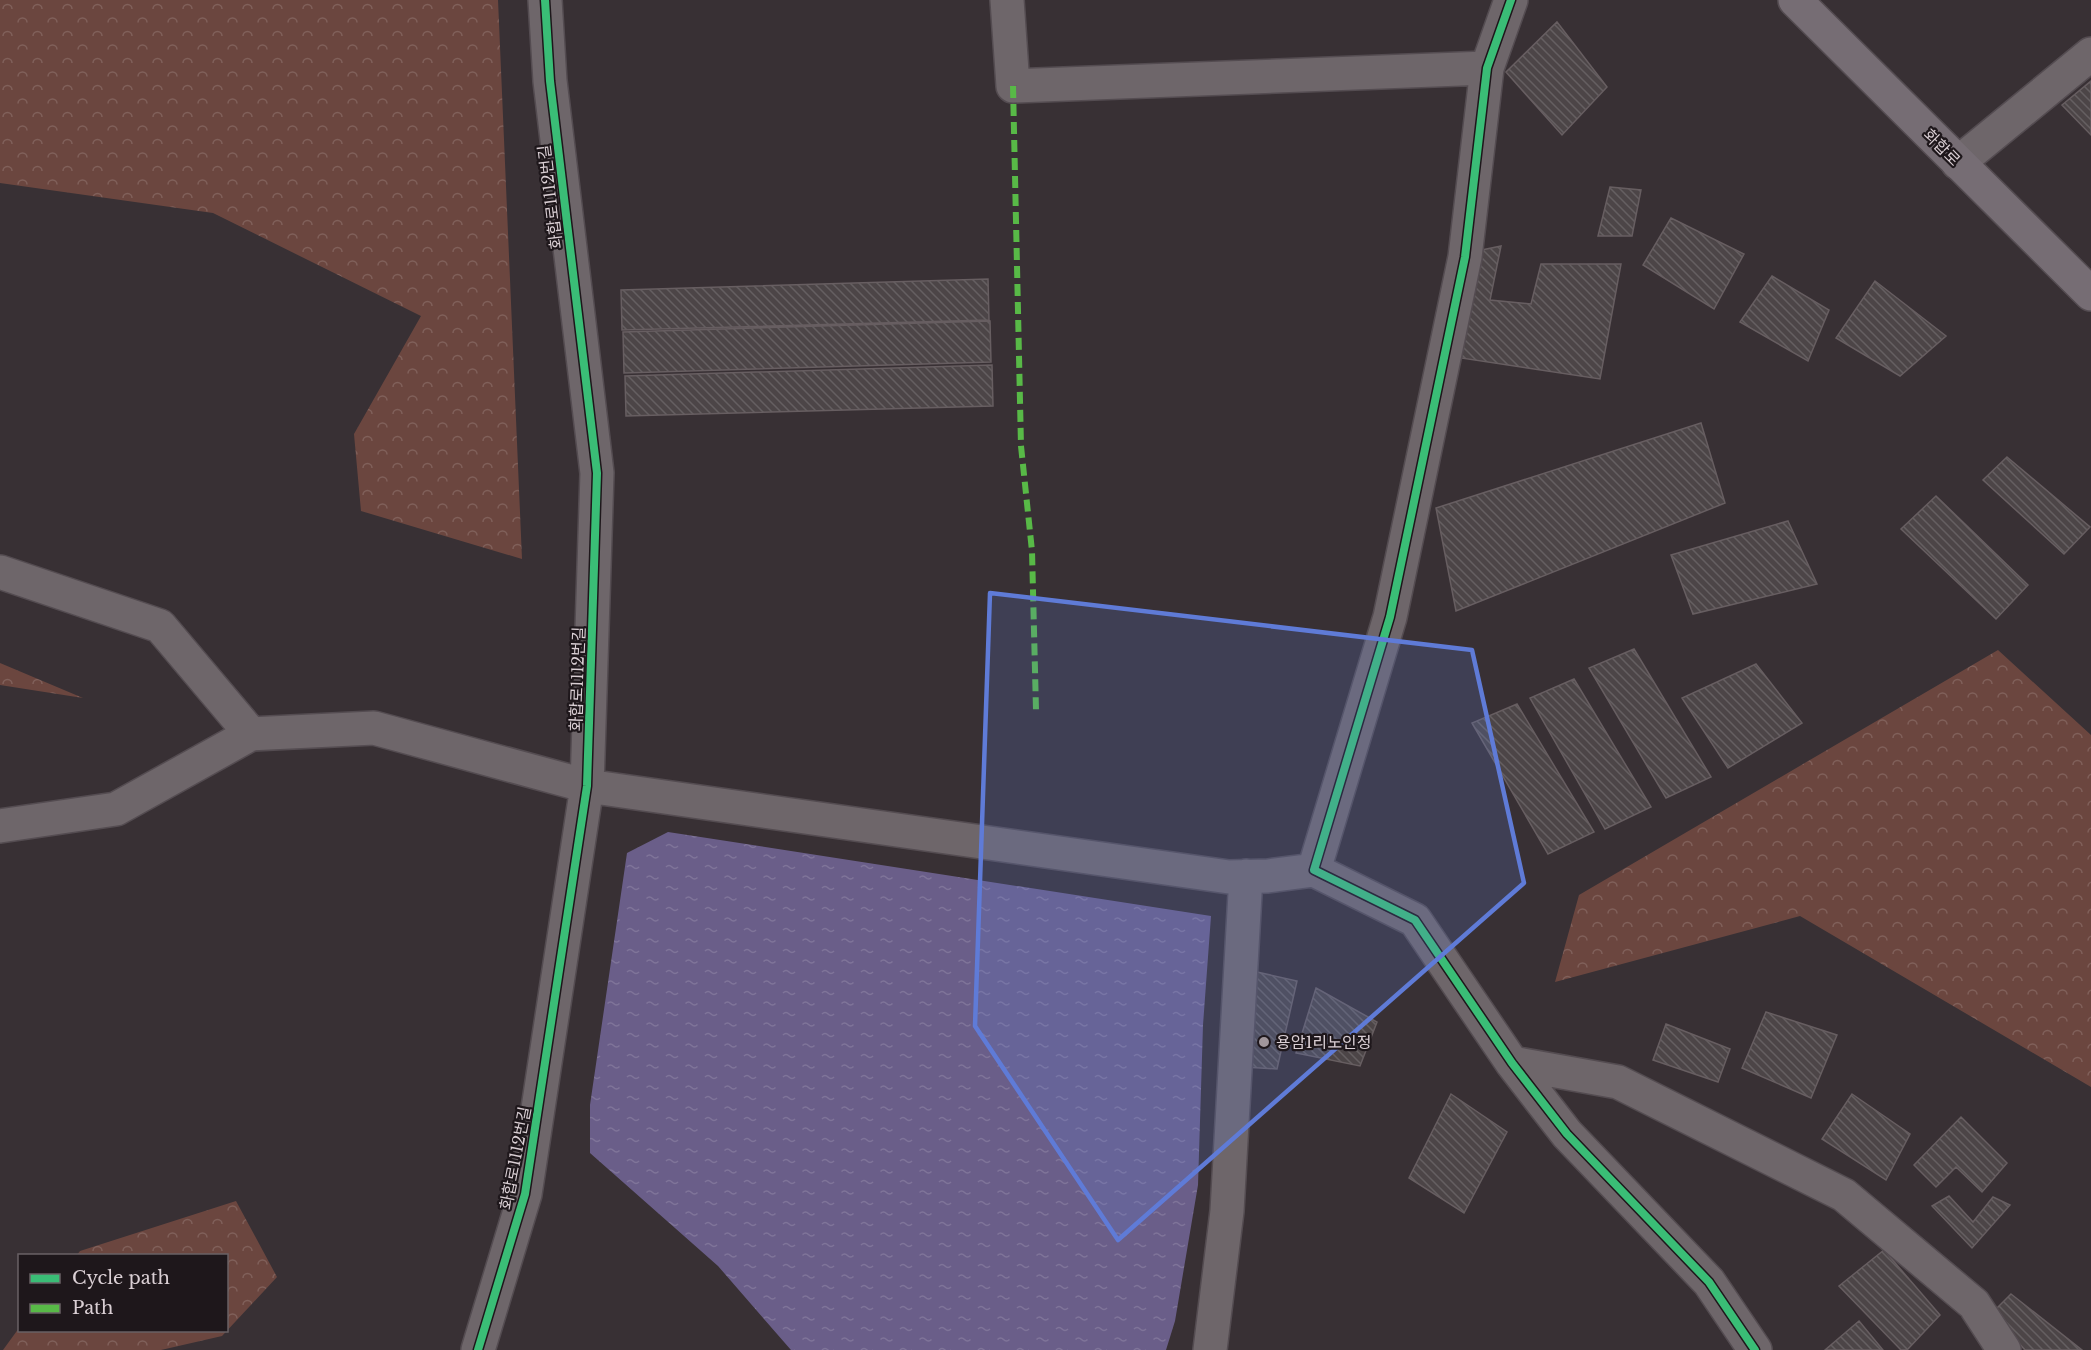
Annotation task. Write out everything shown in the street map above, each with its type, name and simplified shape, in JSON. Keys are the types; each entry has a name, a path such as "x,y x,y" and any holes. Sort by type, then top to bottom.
{"main road":[{"name":"화합로","path":"1795,0 2091,294"}],"street":[{"name":"화합로1112번길","path":"478,1350 525,1194 587,786 597,473 550,81 545,0"},
{"path":"1007,0 1013,86 1487,68"},
{"path":"1314,870 1390,617 1465,257 1487,68 1511,0"},
{"path":"1958,163 2091,54"},
{"path":"0,572 160,626 251,734"},
{"path":"0,826 116,809 251,734 374,728 587,786 1229,877 1268,876 1314,870 1415,920 1512,1063 1567,1134 1709,1282 1755,1350"},
{"path":"1210,1350 1227,1211 1246,876"},
{"path":"1512,1063 1618,1082 1845,1195 1974,1304 2004,1350"}],"highlighted area":[{"path":"990,593 1472,650 1524,883 1118,1240 975,1026"}],"green space":[{"path":"0,0 498,0 522,559 361,511 354,434 421,316 213,213 0,183"},
{"path":"1998,650 2091,735 2091,1087 1800,916 1555,982 1579,895"},
{"path":"0,663 83,698 0,685"},
{"path":"236,1201 277,1277 228,1330 228,1254 78,1254 80,1251"},
{"path":"18,1329 18,1332 226,1332 222,1336 161,1350 3,1350"}],"water":[{"path":"668,832 1211,916 1203,1025 1198,1185 1175,1321 1166,1350 791,1350 718,1266 590,1153 590,1105 627,853"}],"building":[{"path":"1557,22 1607,87 1562,135 1506,72"},
{"path":"2091,81 2091,135 2062,105"},
{"path":"1610,187 1641,190 1632,236 1598,236"},
{"path":"1671,218 1744,254 1714,309 1643,265"},
{"path":"1501,246 1490,300 1531,304 1541,264 1621,264 1600,379 1461,358 1482,250"},
{"path":"1772,276 1829,310 1808,361 1740,322"},
{"path":"988,279 989,320 622,330 621,290"},
{"path":"1875,281 1946,336 1900,376 1836,338"},
{"path":"990,321 991,362 624,373 623,332"},
{"path":"992,365 993,406 626,416 625,376"},
{"path":"1701,423 1725,503 1456,611 1436,508"},
{"path":"2007,457 2090,527 2064,554 1983,480"},
{"path":"1936,496 2028,585 1996,619 1901,529"},
{"path":"1788,521 1817,584 1693,614 1671,555"},
{"path":"1634,649 1711,777 1666,798 1589,668"},
{"path":"1756,664 1802,723 1728,768 1682,698"},
{"path":"1574,679 1651,807 1605,829 1530,698"},
{"path":"1517,704 1594,832 1548,854 1472,723"},
{"name":"용암1리노인정","path":"1257,972 1297,981 1277,1069 1245,1067"},
{"path":"1316,988 1377,1022 1360,1066 1296,1053"},
{"path":"1766,1012 1837,1035 1811,1098 1742,1068"},
{"path":"1666,1024 1730,1049 1718,1082 1653,1060"},
{"path":"1451,1094 1507,1132 1464,1213 1409,1178"},
{"path":"1852,1094 1910,1134 1886,1180 1822,1139"},
{"path":"1961,1117 2007,1163 1982,1192 1956,1167 1936,1187 1914,1165"},
{"path":"1949,1196 1973,1222 1993,1197 2010,1205 1972,1248 1932,1206"},
{"path":"1884,1250 1940,1315 1907,1350 1901,1350 1839,1286"},
{"path":"2011,1294 2082,1350 2025,1350 1992,1313"},
{"path":"1859,1321 1883,1350 1825,1350"}],"marked path":[{"path":"1013,86 1021,446 1032,551 1036,710"}],"cycle path":[{"path":"478,1350 525,1194 587,786 597,473 550,81 545,0"},
{"path":"1511,0 1487,68 1465,257 1390,617 1314,870 1415,920 1512,1063 1567,1134 1709,1282 1755,1350"}],"place":[{"name":"용암1리노인정","path":"1264,1042"}]}
